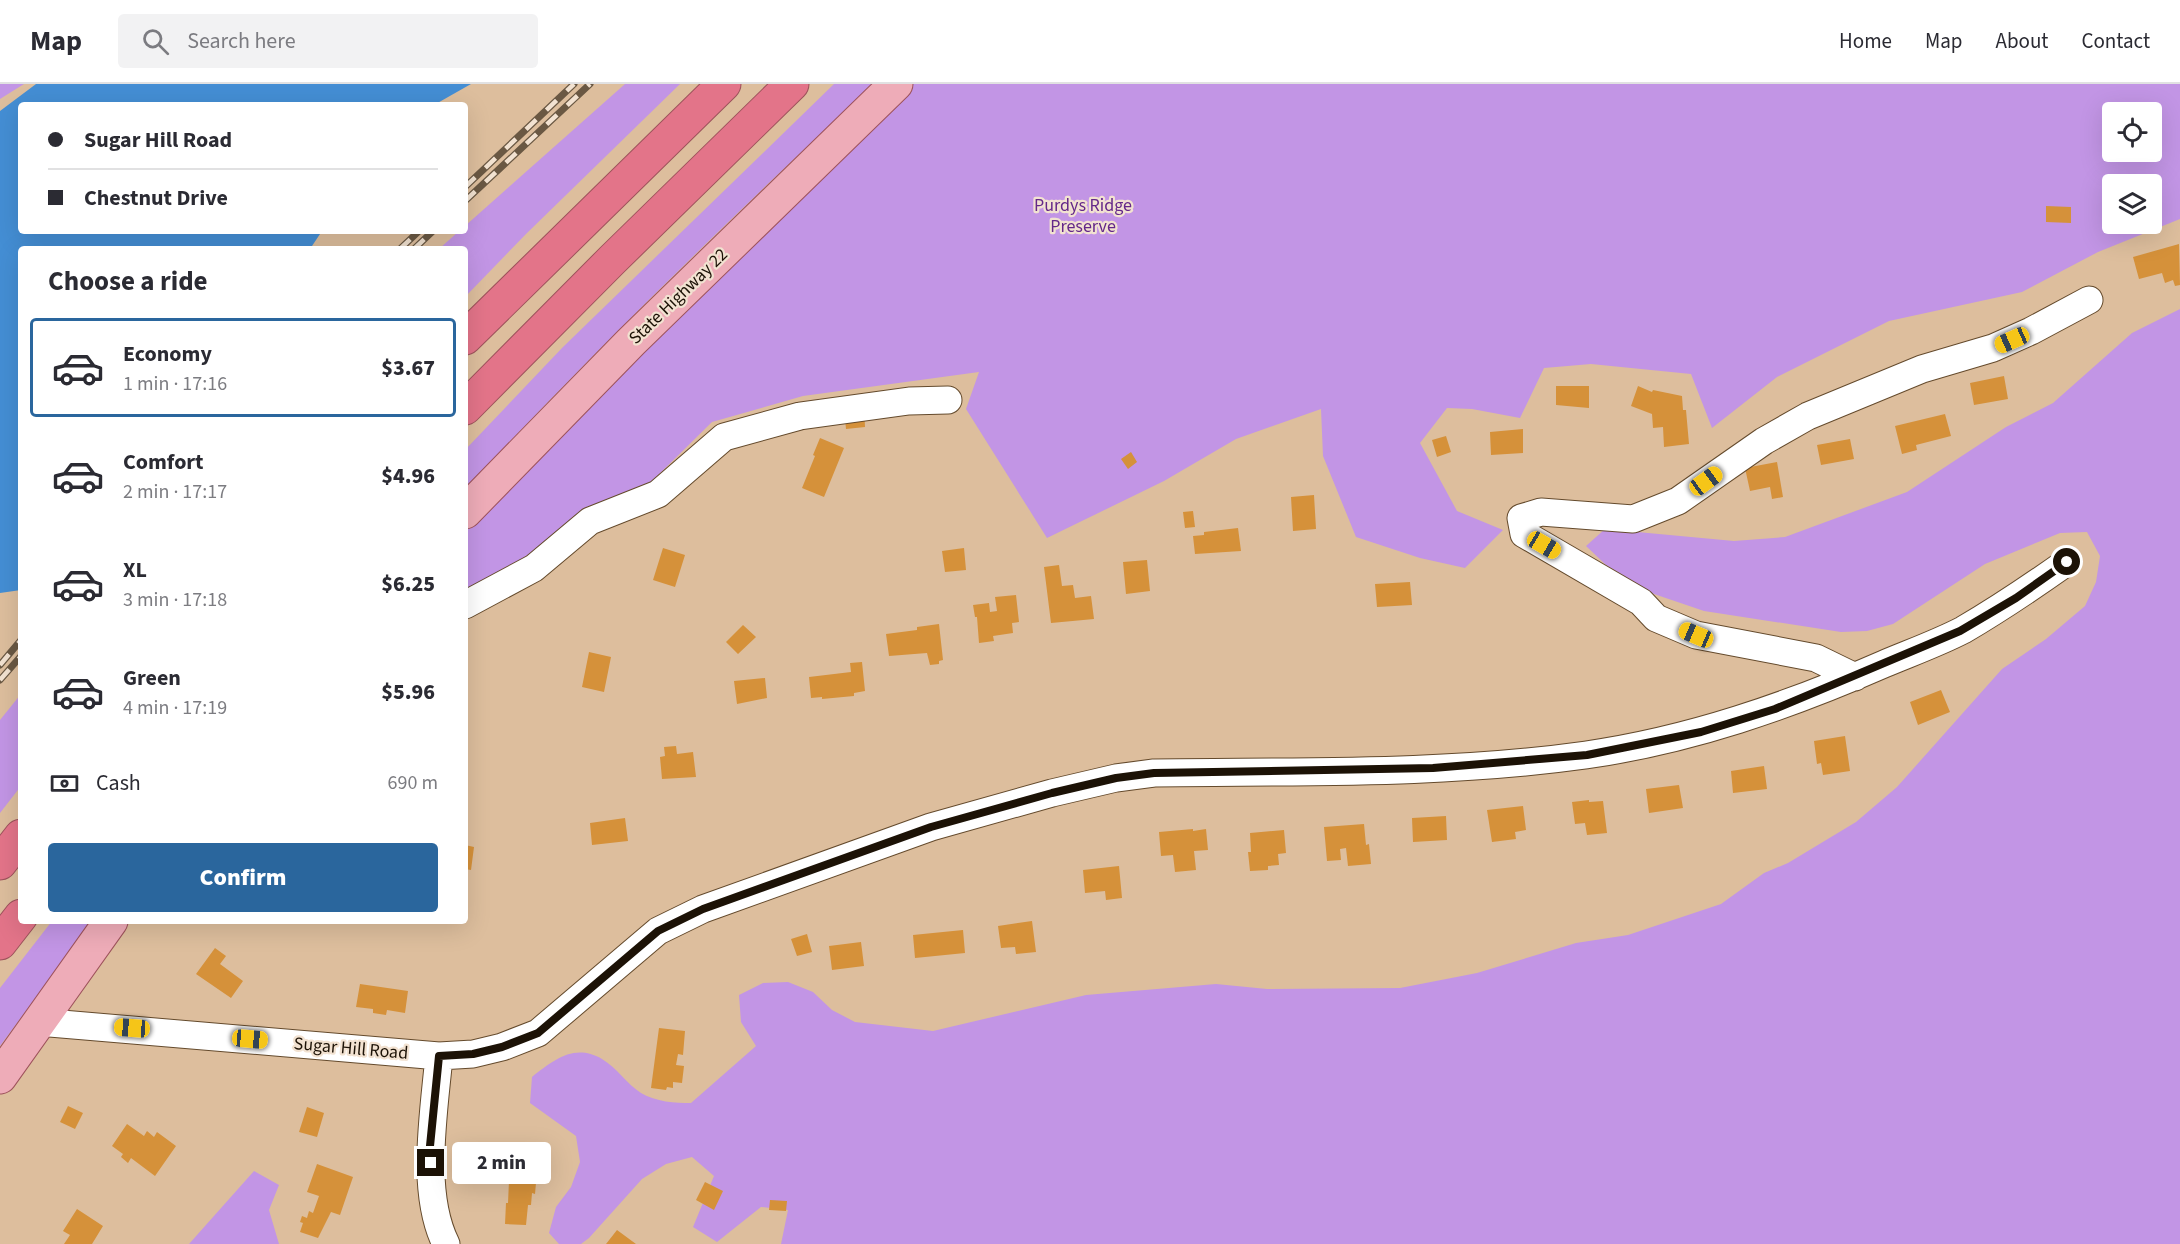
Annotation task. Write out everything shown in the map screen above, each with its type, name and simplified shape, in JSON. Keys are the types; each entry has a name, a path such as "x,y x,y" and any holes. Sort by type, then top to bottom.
{"highway":[{"path":"468,335 724,84"},
{"path":"468,405 792,84"},
{"path":"0,863 18,840"},
{"path":"0,943 18,920"}],"main road":[{"name":"State Highway 22","path":"468,509 631,342 896,84"},
{"path":"0,1077 109,924"}],"street":[{"path":"1855,677 1816,658 1696,635 1656,618 1641,602 1524,534 1521,518 1541,512 1633,519 1678,501 1764,441 1808,416 1922,369 1993,348 2089,300"},
{"path":"468,603 534,568 590,521 658,494 724,437 800,416 909,401 948,400"},
{"name":"Sugar Hill Road","path":"38,1022 132,1028 439,1056 473,1054 502,1047 538,1033 658,931 703,909 931,827 1052,793 1116,778 1154,773 1433,768 1587,755 1701,732 1775,709 1960,631 2016,598 2067,562"},
{"path":"439,1056 430,1146 438,1229 446,1244"}],"green space":[{"path":"0,84 24,84 0,99"},
{"path":"625,84 680,84 468,294 468,246 442,246 456,234 468,234 468,223"},
{"path":"834,84 874,84 666,283 468,486 468,447 562,348"},
{"name":"Purdys Ridge Preserve","path":"905,84 2180,84 2180,219 2162,226 2162,174 2102,174 2102,234 2143,234 2098,252 2022,292 1889,321 1777,377 1712,428 1691,374 1591,364 1544,368 1520,418 1472,409 1447,408 1420,443 1457,511 1503,530 1465,568 1420,558 1356,537 1323,456 1321,409 1236,439 1164,481 1047,538 966,409 979,372 803,396 712,422 647,486 553,538 468,595 468,518"},
{"path":"2180,309 2180,1244 781,1244 788,1210 761,1207 717,1242 693,1227 714,1176 692,1157 666,1164 642,1179 581,1244 559,1244 549,1233 556,1207 571,1187 580,1162 576,1136 530,1103 532,1077 565,1056 573,1053 592,1054 602,1059 647,1096 666,1101 691,1103 756,1046 741,1022 739,995 763,983 788,982 813,992 832,1010 855,1022 933,1031 1086,995 1216,984 1267,989 1400,988 1477,973 1576,943 1628,935 1721,904 1764,873 1788,863 1856,822 1897,787 2002,669 2046,639 2085,606 2096,582 2100,556 2087,532 2060,533 1985,564 1893,624 1867,631 1841,632 1704,611 1654,594 1606,565 1586,546 1605,529 1734,541 1785,537 1907,492 2006,427 2053,403 2132,333"},
{"path":"18,698 18,790 0,813 0,720"},
{"path":"50,924 91,924 0,1046 0,988"},
{"path":"254,1171 279,1185 269,1210 279,1244 189,1244"}],"water":[{"path":"36,84 471,84 439,102 18,102 18,234 320,234 312,246 18,246 18,590 0,593 0,111"}],"building":[{"path":"2046,206 2071,207 2071,223 2046,222"},
{"path":"2179,244 2180,285 2175,286 2173,280 2165,283 2162,273 2139,279 2133,257"},
{"path":"2004,376 2008,399 1974,405 1970,383"},
{"path":"1556,386 1589,386 1589,408 1556,405"},
{"path":"1638,386 1652,392 1653,390 1682,396 1683,410 1686,410 1689,444 1664,447 1663,427 1653,428 1652,414 1631,406"},
{"path":"864,407 865,427 846,429 844,408"},
{"path":"1945,414 1951,436 1916,445 1917,450 1902,454 1895,426"},
{"path":"1523,429 1523,453 1491,455 1490,432"},
{"path":"1446,436 1451,452 1437,457 1432,440"},
{"path":"820,438 844,448 824,497 802,488"},
{"path":"1850,439 1854,459 1821,465 1817,445"},
{"path":"1131,452 1137,462 1128,469 1121,459"},
{"path":"1777,462 1783,497 1772,499 1770,487 1750,491 1745,468"},
{"path":"1314,495 1316,529 1293,531 1291,497"},
{"path":"1193,511 1195,527 1185,528 1183,512"},
{"path":"1238,528 1241,551 1195,554 1193,536 1204,535 1204,532"},
{"path":"663,548 685,555 675,587 653,580"},
{"path":"964,548 966,570 945,572 942,551"},
{"path":"1147,560 1150,591 1126,594 1123,562"},
{"path":"1059,565 1062,586 1073,585 1075,598 1091,596 1094,619 1051,623 1044,567"},
{"path":"1410,582 1412,605 1377,607 1375,584"},
{"path":"1016,595 1019,622 1012,623 1013,633 993,636 994,641 979,643 977,617 975,617 973,605 989,603 990,612 997,611 995,597"},
{"path":"939,624 943,660 939,661 939,664 930,665 927,653 889,656 886,634 917,630 917,627"},
{"path":"743,625 756,637 738,654 726,642"},
{"path":"589,652 611,657 604,692 582,687"},
{"path":"862,662 865,691 854,693 854,696 811,698 809,677 851,672 850,663"},
{"path":"765,678 767,698 737,704 734,681"},
{"path":"1941,690 1950,712 1918,725 1910,702"},
{"path":"1845,736 1850,771 1823,775 1821,763 1817,764 1814,741"},
{"path":"676,746 677,754 693,752 696,777 662,779 660,757 665,756 664,747"},
{"path":"1764,766 1767,789 1733,793 1731,771"},
{"path":"1679,785 1683,808 1649,813 1646,789"},
{"path":"1589,800 1589,802 1603,801 1607,833 1587,835 1585,823 1575,824 1572,802"},
{"path":"1523,806 1526,830 1515,832 1516,839 1492,842 1487,810"},
{"path":"1446,816 1447,840 1413,842 1412,818"},
{"path":"625,818 628,841 592,845 590,823"},
{"path":"1364,824 1371,864 1348,866 1346,848 1340,849 1341,860 1327,861 1324,827"},
{"path":"1193,829 1193,831 1206,829 1208,850 1194,851 1196,870 1175,872 1173,855 1161,856 1159,832"},
{"path":"1284,830 1286,853 1278,854 1279,865 1268,866 1268,870 1250,871 1248,852 1251,852 1250,833"},
{"path":"468,846 474,847 471,870 468,870"},
{"path":"1119,866 1122,898 1106,900 1105,891 1085,893 1083,870"},
{"path":"1032,921 1036,952 1016,954 1015,947 1001,948 998,926"},
{"path":"963,930 965,953 915,958 913,935"},
{"path":"807,934 812,952 797,956 791,939"},
{"path":"861,942 864,966 832,970 829,946"},
{"path":"215,948 226,956 220,964 243,981 231,998 196,974"},
{"path":"360,984 408,991 405,1013 387,1010 386,1015 373,1013 373,1009 356,1007"},
{"path":"659,1028 685,1031 683,1055 678,1054 676,1065 684,1066 682,1083 673,1082 673,1088 667,1087 666,1090 651,1088"},
{"path":"68,1106 83,1113 75,1129 60,1122"},
{"path":"307,1107 324,1113 317,1137 299,1132"},
{"path":"127,1124 144,1136 147,1131 154,1137 157,1132 176,1146 155,1176 131,1158 128,1163 121,1157 123,1154 112,1146"},
{"path":"510,1158 543,1161 542,1173 537,1172 535,1194 532,1193 531,1205 528,1205 526,1225 505,1224"},
{"path":"317,1164 353,1177 340,1215 331,1212 318,1238 300,1232 303,1223 300,1222 302,1216 307,1218 309,1211 313,1213 319,1196 307,1192"},
{"path":"705,1182 723,1191 714,1210 696,1200"},
{"path":"770,1200 787,1201 786,1211 769,1210"},
{"path":"77,1209 103,1226 92,1244 64,1244 70,1235 63,1231"},
{"path":"617,1230 636,1244 606,1244"}],"railway":[{"path":"468,184 574,84"},
{"path":"468,198 590,84"},
{"path":"403,246 416,234"},
{"path":"417,246 430,234"},
{"path":"0,665 18,644"},
{"path":"0,680 18,659"}],"route":[{"path":"431,1163 430,1146 439,1056 473,1054 502,1047 538,1033 658,931 703,909 931,827 1052,793 1116,778 1154,773 1433,768 1478,765 1587,755 1701,732 1775,709 1960,631 2016,598 2067,562"}]}
